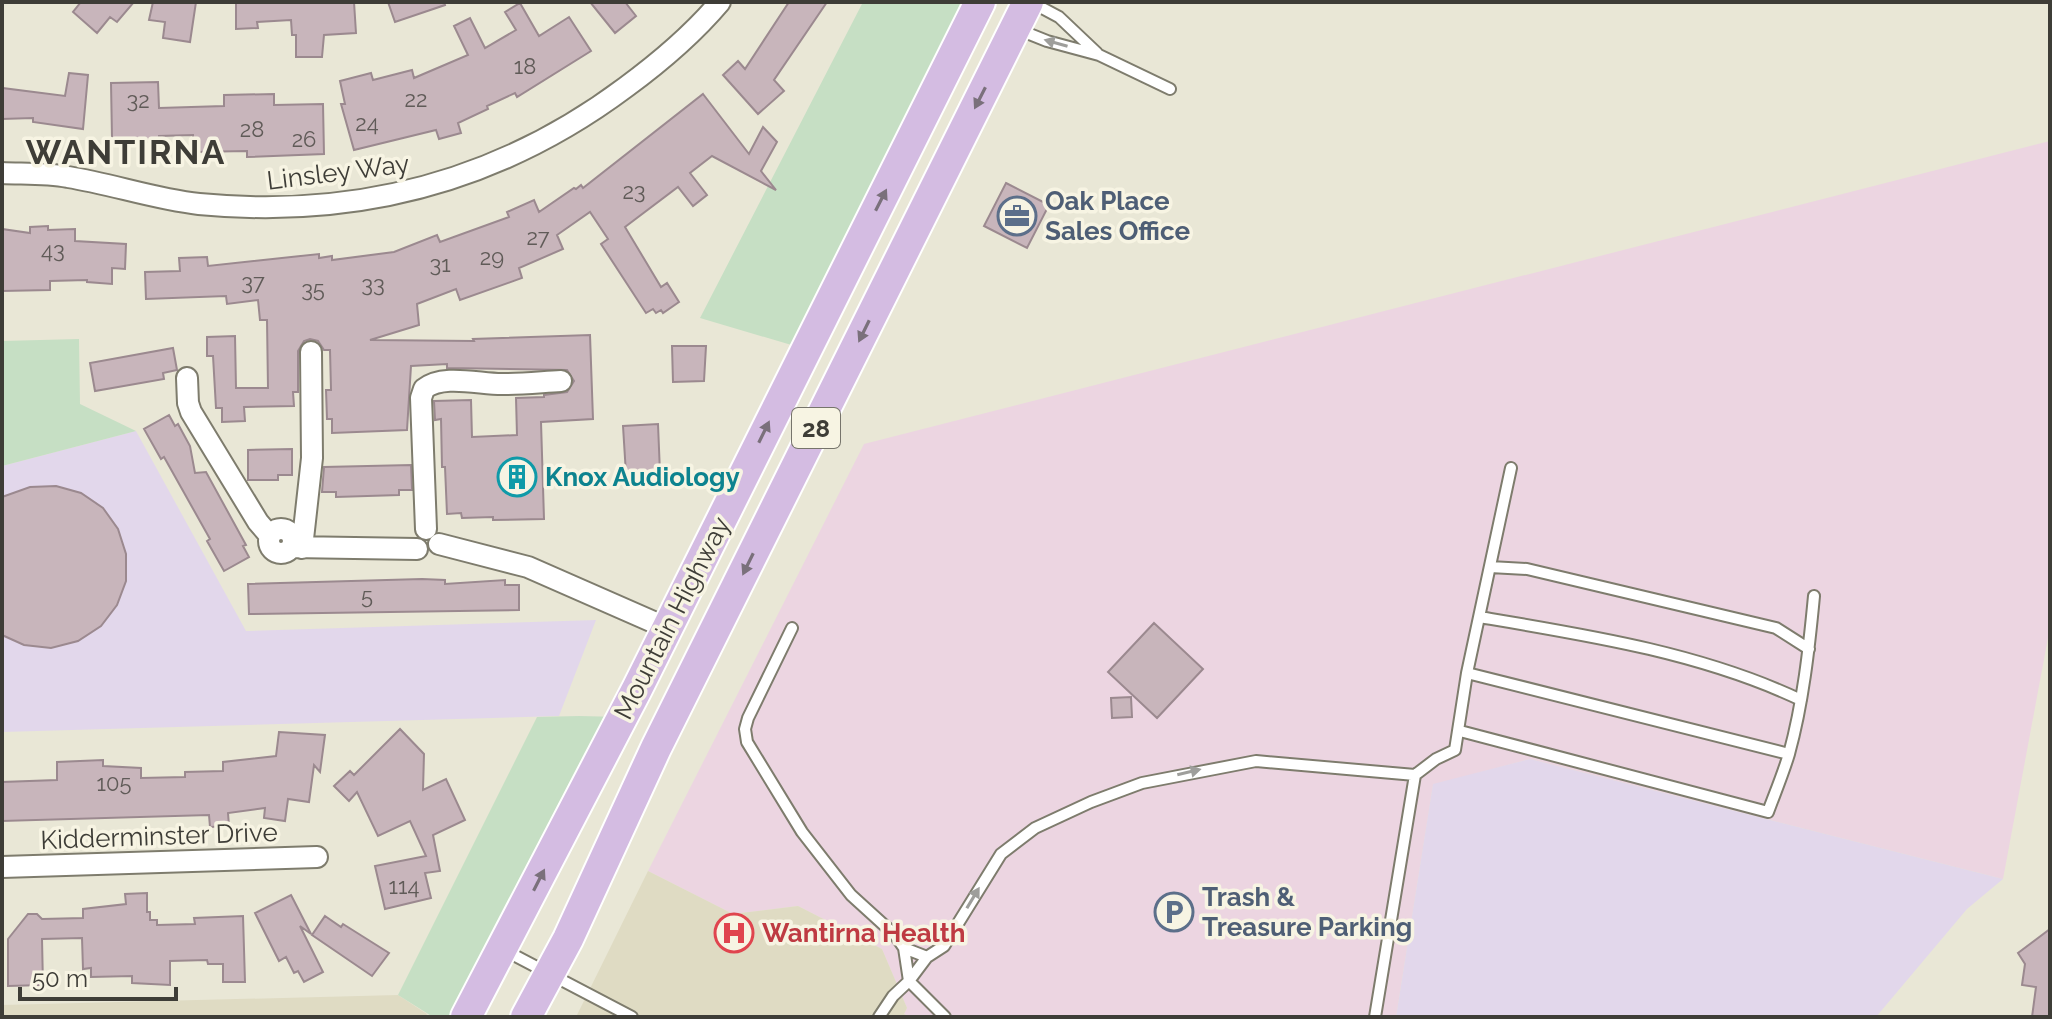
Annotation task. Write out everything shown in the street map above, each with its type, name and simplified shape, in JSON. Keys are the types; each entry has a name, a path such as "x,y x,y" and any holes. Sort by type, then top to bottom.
{"main road":[{"name":"Mountain Highway","path":"466,1017 667,628 980,2"},
{"path":"989,2 1025,11"},
{"name":"Mountain Highway","path":"526,1017 621,830 656,748 1025,11"}],"street":[{"name":"Linsley Way","path":"2,173 71,177 142,195 247,208 310,207 367,200 428,187 489,167 599,108 683,41 720,2"},
{"path":"297,547 313,446 311,352"},
{"path":"187,378 191,412 258,522 270,536 269,544 274,551 282,553 297,547 417,549 416,538 421,531 528,567 667,628"},
{"path":"432,537 421,398 424,389 434,383 474,380 503,385 561,381"},
{"name":"Kidderminster Drive","path":"2,867 317,857"}],"lane":[{"path":"1025,11 1059,17 1099,55"},
{"path":"1025,11 1099,55 1170,89"},
{"path":"879,1017 888,1001 909,981 927,957 944,946 1001,854 1035,828 1142,783 1200,770 1256,761 1415,775 1436,759 1455,750 1467,673 1511,468"},
{"path":"1490,567 1542,572 1776,628 1809,649"},
{"path":"1460,731 1768,812 1789,754 1801,700 1814,596"},
{"path":"1479,617 1599,637 1758,680 1801,700"},
{"path":"792,628 748,718 745,729 747,742 802,832 851,895 895,935 904,948 909,981 945,1017"},
{"path":"1467,673 1789,754"},
{"path":"1375,1017 1415,775"},
{"path":"904,948 927,957"},
{"path":"503,949 632,1017"}],"shaded area":[{"path":"2050,141 2050,627 2003,879 1530,759 1433,785 1396,1017 910,1017 904,1014 907,1008 882,949 798,906 733,914 648,871 864,444"},
{"path":"136,431 246,631 596,620 559,716 2,732 2,466"},
{"path":"1530,759 2003,879 1967,909 1876,1017 1396,1017 1433,784"},
{"name":"Wantirna Health","path":"648,871 733,914 798,906 882,949 907,1008 904,1014 910,1017 576,1017"},
{"path":"398,995 427,1014 425,1017 2,1017 2,1005"}],"green space":[{"path":"863,2 980,2 805,349 700,318"},
{"path":"79,339 80,404 136,431 2,466 2,341"},
{"path":"537,717 622,717 466,1017 433,1017 398,995"}],"building":[{"path":"81,2 134,2 117,22 110,17 97,33 73,12"},
{"path":"153,2 196,2 190,42 163,38 165,22 149,20"},
{"path":"236,2 354,2 356,33 324,35 322,57 296,57 296,35 292,35 291,20 257,22 258,28 236,29"},
{"path":"388,2 444,2 445,5 395,22"},
{"path":"590,2 625,2 636,16 615,33"},
{"path":"789,2 827,2 774,80 784,91 758,114 723,75 738,61 745,69"},
{"path":"520,3 539,36 569,17 591,51 517,97 515,93 458,123 461,133 439,139 436,130 354,150 341,104 345,104 340,81 371,73 373,80 412,70 414,78 468,55 454,26 470,18 485,48 516,30 505,12"},
{"path":"69,73 88,75 83,129 33,122 33,118 2,119 2,88 65,96"},
{"path":"158,82 159,108 224,106 224,95 274,94 274,105 323,104 324,154 247,157 247,151 193,152 193,135 159,136 159,141 151,142 112,138 111,83"},
{"path":"703,94 749,154 763,127 777,142 761,171 776,190 712,156 690,173 707,195 693,206 678,187 625,227 661,287 667,283 679,302 663,313 661,310 656,313 653,309 646,313 601,244 608,239 590,212 557,235 563,249 519,268 522,278 460,300 456,289 417,304 419,325 370,340 474,341 590,335 593,419 541,422 544,519 493,520 493,517 462,518 461,513 447,514 441,419 435,420 434,401 471,400 472,437 517,435 516,398 567,392 574,381 567,370 447,368 447,364 411,366 407,430 332,433 332,419 327,419 326,390 331,390 330,350 324,350 318,341 310,339 304,341 298,351 298,392 293,392 294,406 244,407 245,421 222,422 222,408 216,408 213,356 207,356 207,337 235,336 236,388 268,388 267,320 260,320 258,300 227,304 226,296 146,299 145,272 180,271 179,258 207,257 208,266 319,254 319,258 332,256 332,260 394,252 437,235 440,242 509,217 507,212 534,200 539,212 574,188 581,185 583,188"},
{"name":"Oak Place Sales Office","path":"1006,183 1049,205 1027,248 984,226"},
{"path":"48,226 48,230 75,229 75,241 126,244 125,269 112,268 112,284 87,280 50,281 50,290 2,291 2,229 30,233 30,227"},
{"path":"672,346 706,346 704,381 673,382"},
{"path":"173,348 177,370 163,373 164,379 95,391 90,363"},
{"path":"169,415 175,426 178,424 190,446 195,473 206,472 246,545 243,546 249,557 224,571 207,541 210,539 164,457 161,459 144,429"},
{"path":"658,424 660,473 626,474 623,426"},
{"path":"292,449 292,475 278,475 278,480 248,480 248,450"},
{"path":"411,465 412,490 399,490 399,495 336,497 336,492 322,492 324,467"},
{"path":"56,486 81,493 103,508 118,529 126,554 126,581 117,605 101,626 78,641 51,648 24,645 2,635 2,497 30,487"},
{"path":"445,580 445,584 505,580 505,585 519,585 519,610 249,614 248,584"},
{"path":"1154,623 1203,669 1157,718 1108,672"},
{"path":"1131,697 1132,717 1112,718 1111,698"},
{"path":"400,729 424,754 423,790 446,779 465,820 433,835 440,871 425,873 431,898 385,909 375,866 426,856 410,821 378,836 357,792 349,801 334,786 350,771 354,775"},
{"path":"279,732 325,735 320,772 314,765 309,802 288,799 285,821 264,818 265,808 228,813 229,826 210,827 209,815 2,821 2,782 57,780 57,762 103,760 103,766 141,768 141,778 185,777 185,772 223,771 223,762 276,756"},
{"path":"147,893 147,912 150,912 150,920 157,920 157,925 195,924 194,918 243,916 245,982 223,982 223,964 208,964 207,960 170,961 170,985 132,983 132,976 91,977 91,968 83,969 82,938 42,939 43,985 8,986 8,939 28,914 37,914 42,919 83,918 83,909 126,904 125,894"},
{"path":"291,895 311,934 300,926 323,972 304,982 298,971 294,973 286,957 279,961 255,913"},
{"path":"325,916 389,953 372,976 312,935"},
{"path":"2050,929 2050,1017 2032,1017 2036,987 2022,985 2025,964 2018,953"}],"place":[{"name":"Oak Place Sales Office","path":"1017,216"},
{"name":"Knox Audiology","path":"517,477"},
{"name":"Trash & Treasure Parking","path":"1174,912"},
{"name":"Wantirna Health","path":"734,933"}],"district":[{"name":"WANTIRNA","path":"126,152"}]}
